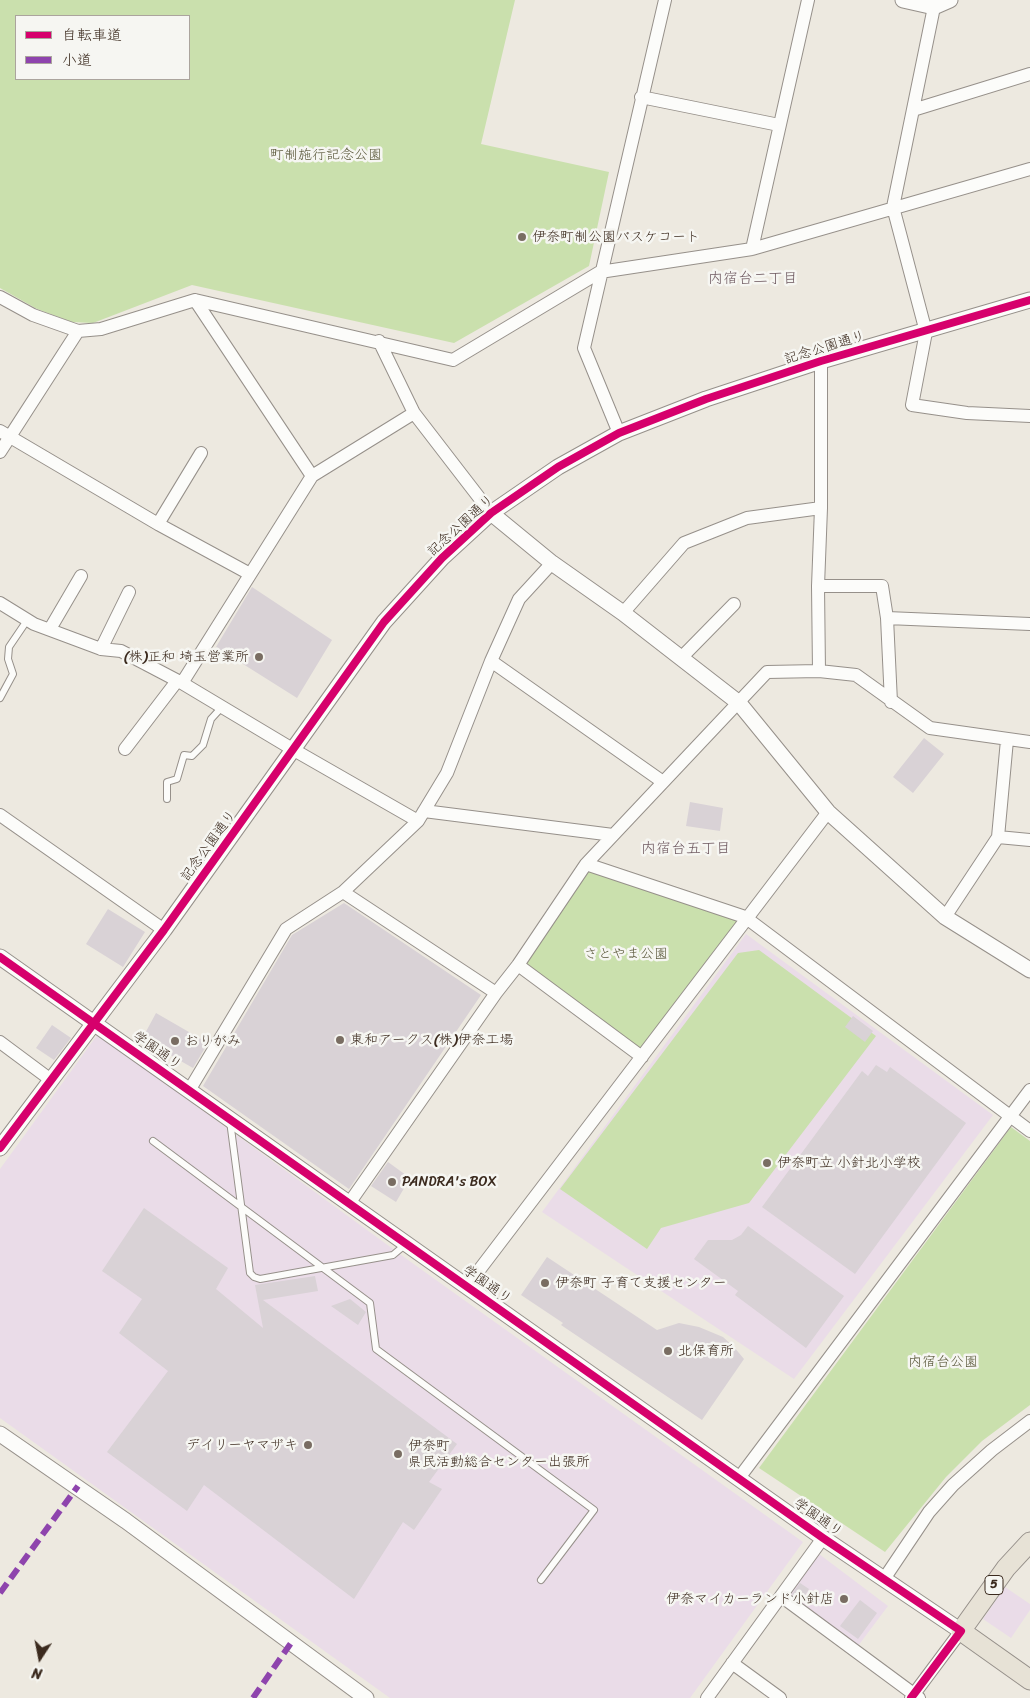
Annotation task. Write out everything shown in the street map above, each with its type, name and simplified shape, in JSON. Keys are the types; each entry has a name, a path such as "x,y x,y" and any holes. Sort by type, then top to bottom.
{"main road":[{"name":"5","path":"961,1631 1006,1568 1030,1542"},
{"path":"961,1631 1030,1680"}],"street":[{"path":"619,433 584,348 600,272 665,0"},
{"path":"752,250 808,0"},
{"path":"903,0 934,7 950,0"},
{"path":"934,7 893,207 926,332 912,405 967,413 1030,416"},
{"path":"913,110 1030,74"},
{"path":"641,97 779,125"},
{"path":"0,297 33,315 78,331 101,329 195,300 379,341 452,360 600,272 752,250 893,207 1030,169"},
{"path":"195,300 312,476"},
{"name":"記念公園通り","path":"1,1143 164,930 384,622 442,558 491,513 558,467 619,433 706,399 820,361 926,332 1030,300"},
{"path":"0,452 5,434 78,331"},
{"path":"379,341 414,413 491,513 552,563 623,613 739,703 828,812 945,917 1030,970"},
{"path":"818,671 818,586 822,508 820,361"},
{"path":"125,749 180,682 312,476 414,413"},
{"path":"5,434 158,524 250,574"},
{"path":"158,524 201,453"},
{"path":"623,613 684,543 747,518 822,508"},
{"path":"190,1089 286,929 343,892 421,816 447,773 491,661 519,599 552,563"},
{"path":"50,629 81,576"},
{"path":"818,586 882,586 888,618 891,702"},
{"path":"101,649 129,592"},
{"path":"0,604 34,624 101,649 121,651 180,682 294,750 421,816 613,835"},
{"path":"681,658 734,604"},
{"path":"888,618 1030,624"},
{"path":"491,661 663,782"},
{"path":"350,1202 496,992 518,966 586,864 767,672 818,671 856,675 891,702 930,728 1030,742"},
{"path":"945,917 998,837 1007,740"},
{"path":"467,1286 642,1057 745,917 828,812"},
{"path":"0,815 164,930"},
{"path":"998,837 1030,840"},
{"path":"586,864 745,917 1030,1131"},
{"path":"343,892 496,992"},
{"name":"学園通り","path":"0,957 190,1089 229,1119 350,1202 823,1538 961,1631"},
{"path":"518,966 642,1057"},
{"path":"0,1042 51,1080"},
{"path":"739,1478 1030,1090"},
{"path":"884,1579 929,1512 953,1485 992,1450 1030,1421"},
{"path":"0,1434 126,1520 366,1698"},
{"path":"707,1698 823,1538"},
{"path":"781,1596 915,1697 961,1631"},
{"path":"732,1663 780,1698"}],"lane":[{"path":"0,698 14,674 8,659 9,647 28,619"},
{"path":"167,799 167,782 177,779 184,755 192,756 203,745 210,719 222,707"},
{"path":"229,1119 250,1273 254,1277 260,1279 393,1255 406,1243"},
{"path":"153,1141 370,1303 376,1349 594,1510 541,1580"}],"shaded area":[{"name":"伊奈町立 小針北小学校","path":"746,934 993,1115 794,1379 542,1212"},
{"path":"98,1034 415,1265 803,1542 690,1698 390,1698 0,1418 0,1169"},
{"path":"819,1554 888,1606 858,1646 788,1596"},
{"path":"1005,1587 1030,1604 1030,1610 1011,1638 983,1619"}],"green space":[{"name":"町制施行記念公園","path":"0,0 515,0 481,144 609,172 589,266 454,343 192,285 93,323 72,322 37,309 0,288"},
{"name":"さとやま公園","path":"586,864 745,917 642,1057 518,965"},
{"path":"759,950 876,1036 749,1203 661,1228 647,1249 560,1189 738,953"},
{"name":"内宿台公園","path":"1011,1127 1030,1141 1030,1405 982,1441 946,1477 885,1552 759,1468"}],"building":[{"path":"252,587 332,640 297,698 216,647"},
{"path":"924,738 944,754 913,793 893,777"},
{"path":"690,802 723,808 720,831 686,826"},
{"name":"東和アークス(株)伊奈工場","path":"344,903 481,995 349,1189 203,1086 292,935"},
{"path":"108,909 145,932 123,967 86,944"},
{"name":"おりがみ","path":"156,1013 208,1043 193,1068 142,1039"},
{"path":"853,1016 873,1031 865,1042 845,1027"},
{"path":"52,1025 71,1038 54,1060 36,1048"},
{"path":"876,1065 887,1072 890,1067 966,1123 855,1274 762,1207 862,1071 868,1076"},
{"name":"PANDRA's BOX","path":"388,1162 410,1178 396,1202 371,1186"},
{"path":"144,1208 228,1268 216,1289 263,1328 255,1285 315,1276 318,1291 263,1300 457,1444 429,1482 442,1489 414,1530 403,1522 354,1599 204,1485 187,1511 107,1452 168,1371 119,1333 142,1299 102,1271"},
{"path":"748,1226 844,1296 806,1348 735,1295 738,1291 694,1259 708,1240 732,1240 741,1235"},
{"name":"北保育所","path":"547,1257 657,1330 679,1323 699,1327 723,1337 734,1347 744,1359 702,1420 561,1325 563,1323 521,1295"},
{"path":"350,1299 366,1312 358,1325 331,1306"},
{"path":"800,1583 809,1589 801,1601 792,1594"},
{"path":"860,1600 877,1613 858,1639 840,1626"}],"marked path":[{"path":"0,1593 78,1486"},
{"path":"253,1698 291,1643"}],"cycle path":[{"path":"0,1148 164,930 384,622 442,558 491,513 558,467 619,433 706,399 821,361 1030,300"},
{"path":"0,957 823,1538 961,1631 911,1698"}],"place":[{"name":"伊奈町制公園バスケコート","path":"522,237"},
{"name":"(株)正和 埼玉営業所","path":"259,657"},
{"name":"東和アークス(株)伊奈工場","path":"340,1040"},
{"name":"おりがみ","path":"175,1041"},
{"name":"伊奈町立 小針北小学校","path":"767,1163"},
{"name":"PANDRA's BOX","path":"392,1182"},
{"name":"伊奈町 子育て支援センター","path":"545,1283"},
{"name":"北保育所","path":"668,1351"},
{"name":"デイリーヤマザキ","path":"308,1445"},
{"name":"伊奈町 県民活動総合センター出張所","path":"398,1454"},
{"name":"伊奈マイカーランド小針店","path":"844,1599"}],"district":[{"name":"内宿台二丁目","path":"753,279"},
{"name":"内宿台五丁目","path":"686,849"}]}
